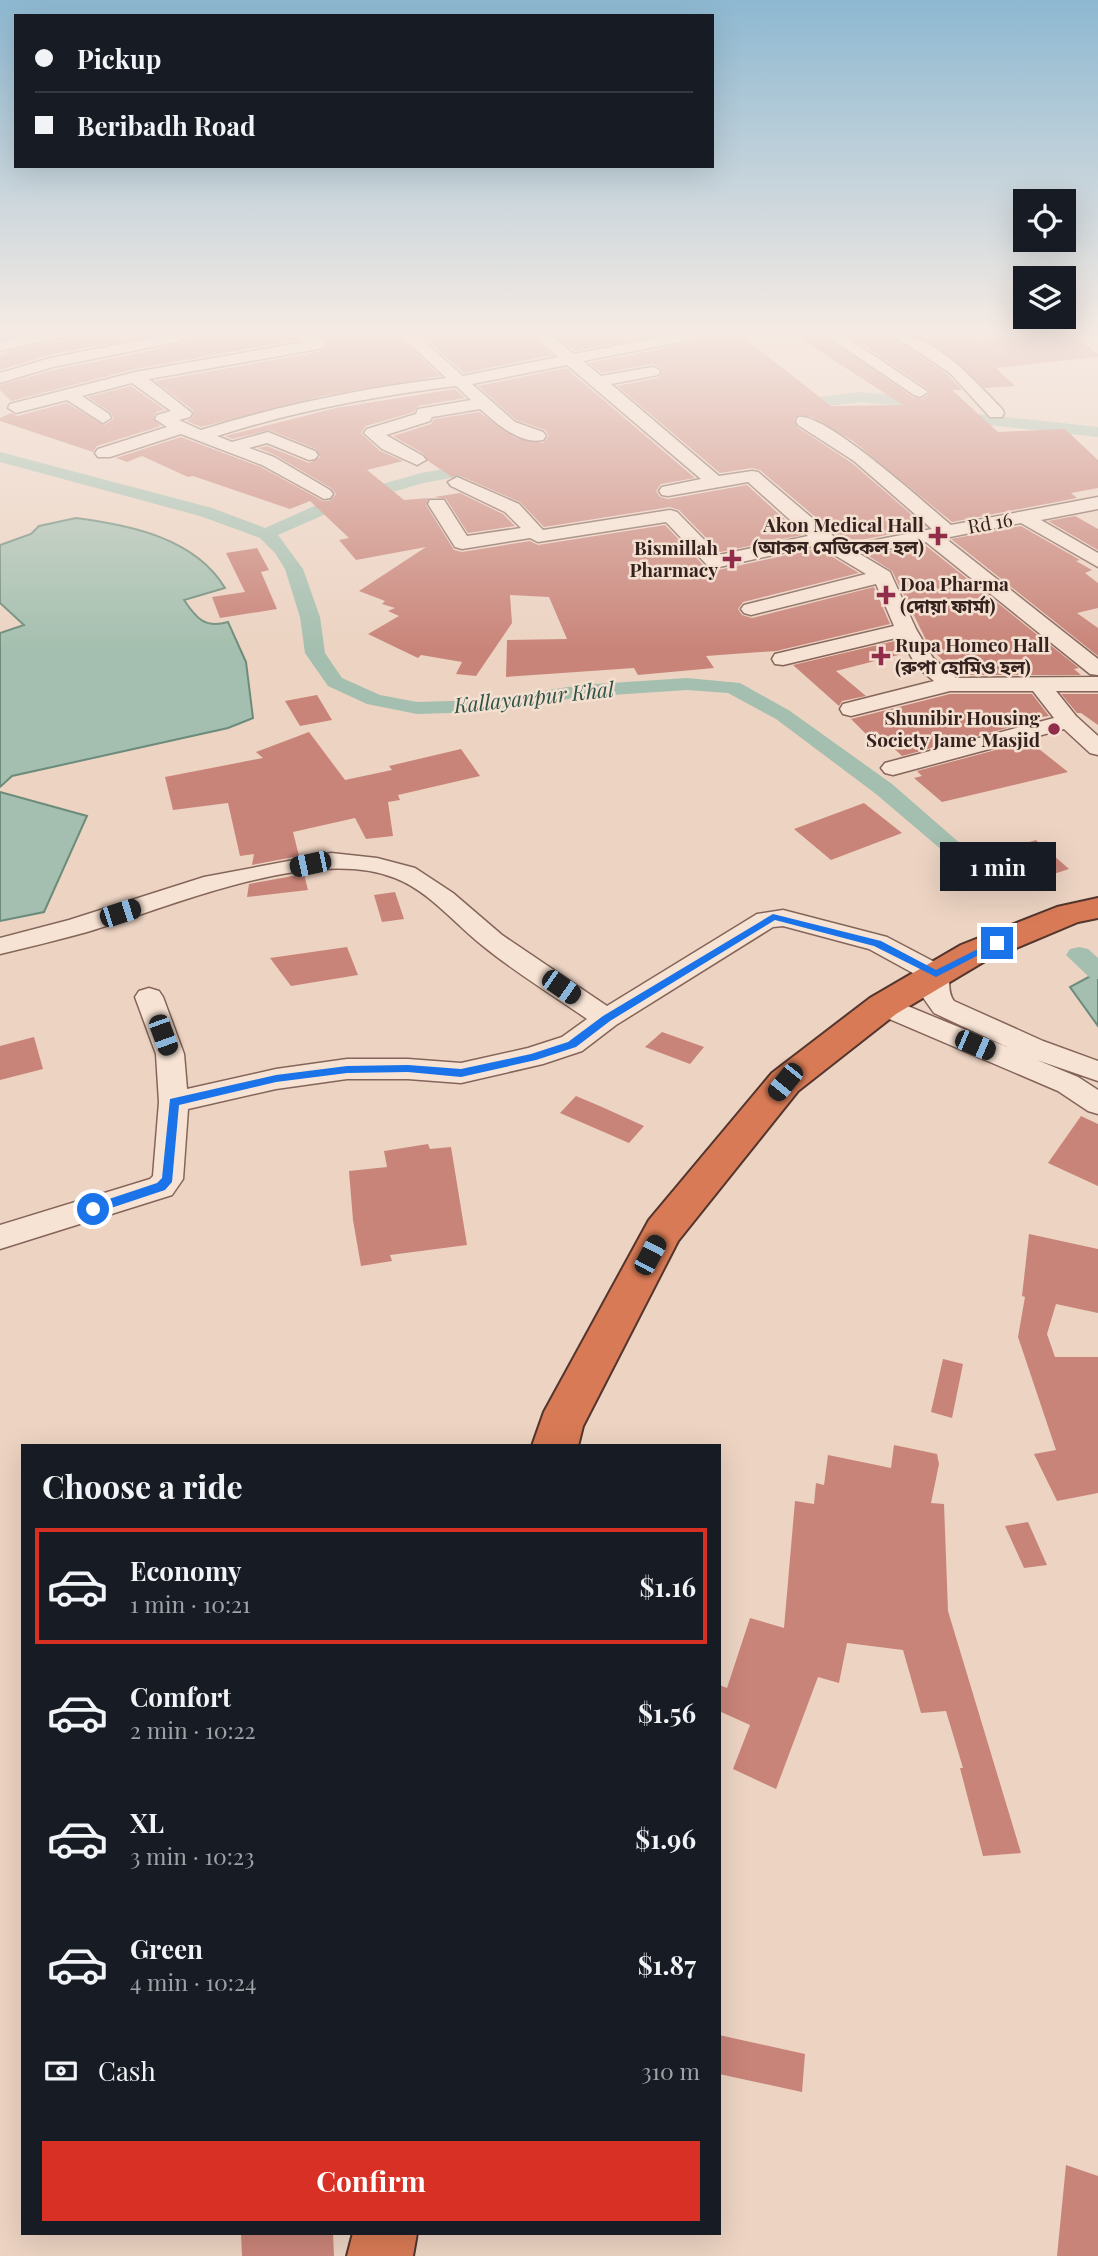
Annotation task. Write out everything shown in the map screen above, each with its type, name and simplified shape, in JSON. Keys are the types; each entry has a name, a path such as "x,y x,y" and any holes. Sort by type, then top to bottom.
{"highway":[{"path":"555,1444 560,1424 663,1231 785,1082 883,1006 973,953 1069,914 1098,908"},
{"path":"380,2256 385,2235"}],"street":[{"path":"104,453 147,439"},
{"path":"210,439 268,461 324,494"},
{"path":"234,447 260,439"},
{"path":"273,439 309,455"},
{"path":"381,439 417,460"},
{"path":"668,439 715,482"},
{"path":"832,439 860,457 937,533 1098,669"},
{"path":"668,491 752,476 822,539 883,576 906,629 925,662 950,684"},
{"path":"457,482 512,508 538,536 670,516 715,562 822,539"},
{"name":"Rd 16","path":"842,552 1098,503"},
{"path":"437,504 462,543 535,532"},
{"path":"1023,517 1098,561"},
{"path":"751,609 883,576"},
{"path":"783,659 906,629"},
{"path":"851,709 950,684 1098,684"},
{"path":"1039,685 1068,721 1098,748"},
{"path":"893,768 1068,721"},
{"path":"0,946 78,926 213,882 331,860 365,864 406,873 444,898 493,941 606,1018"},
{"path":"174,1102 276,1079 347,1069 408,1069 461,1073 533,1057 572,1044 606,1018 773,917 878,943 936,974 936,996 944,1007 1033,1048 1098,1071"},
{"path":"0,1237 161,1186 168,1179 174,1102 170,1054 149,997"},
{"path":"883,1006 1068,1084 1098,1104"}],"shaded area":[{"path":"76,518 118,525 160,537 197,557 212,571 225,588 184,600 193,612 207,623 228,622 246,662 253,718 228,728 12,776 0,787 0,633 24,625 0,603 0,545 31,534 39,526"},
{"path":"0,792 87,816 44,912 0,921"},
{"path":"1098,972 1098,1026 1070,987"}],"building":[{"path":"55,439 119,439 97,446 93,452"},
{"path":"174,439 187,439 261,467 323,501 330,501 336,494 331,488 258,448 267,446 309,463 320,457 316,449 292,439 368,439 380,451 403,461 367,470 404,500 429,498 426,505 454,550 462,552 530,541 538,545 665,525 706,568 714,571 818,548 859,573 743,602 738,609 742,615 752,618 874,587 890,624 776,651 706,656 714,668 638,675 634,668 506,677 507,640 567,639 549,597 510,595 512,623 476,676 456,674 462,662 421,655 418,658 368,634 399,616 388,611 395,608 382,604 385,601 359,591 426,547 356,560 339,540 349,538 310,501 290,509 193,476 188,477 142,456 127,462 116,458"},
{"path":"399,439 523,439 543,443 546,439 650,439 695,478 661,484 656,491 660,497 668,499 747,485 802,535 720,552 679,510 670,507 544,527 520,502 458,475 452,477 428,461 424,454"},
{"path":"680,439 816,439 852,463 926,527 846,543 760,470 752,468 720,473"},
{"path":"850,439 1076,439 1098,460 1098,488 1071,493 1077,498 952,522"},
{"path":"460,493 503,514 515,526 468,533 446,499 434,497"},
{"path":"1075,516 1098,529 1098,550 1048,521"},
{"path":"1021,526 1080,560 1076,561 1092,570 1085,573 1098,583 1098,608 1077,613 1098,628 1098,656 951,539"},
{"path":"925,545 1079,668 1074,669 1081,675 959,675 930,648 892,571 867,555"},
{"path":"257,548 269,570 261,572 277,609 220,618 212,597 245,592 226,553"},
{"path":"899,640 906,653 836,671 866,696 842,701 839,706 793,665"},
{"path":"950,694 1032,694 1049,716 1005,722 1011,727 902,756 878,733 867,735 851,719"},
{"path":"1061,694 1098,694 1098,725 1077,713"},
{"path":"317,695 332,720 300,726 285,701"},
{"path":"309,732 345,780 392,770 389,766 461,749 480,776 398,795 400,800 388,802 393,836 366,839 355,818 293,832 299,856 252,865 254,854 240,856 228,803 173,810 165,777 263,758 256,752"},
{"path":"1029,741 1068,772 942,802 914,778 922,776 917,771"},
{"path":"864,803 902,833 831,860 794,829"},
{"path":"1036,840 1069,869 1038,879 1005,849"},
{"path":"304,874 308,890 247,897 249,884"},
{"path":"395,892 404,919 382,922 374,895"},
{"path":"347,947 358,975 291,986 270,958"},
{"path":"662,1032 704,1047 690,1064 645,1047"},
{"path":"34,1037 43,1069 0,1080 0,1046"},
{"path":"576,1096 644,1126 629,1143 560,1113"},
{"path":"1081,1116 1098,1124 1098,1186 1048,1163"},
{"path":"428,1144 430,1149 451,1147 467,1245 390,1255 392,1261 361,1266 353,1220 349,1171 387,1167 384,1151"},
{"path":"1029,1234 1098,1249 1098,1313 1056,1304 1047,1334 1055,1357 1098,1357 1098,1493 1057,1501 1034,1454 1056,1450 1018,1337 1025,1297 1022,1296"},
{"path":"943,1359 963,1364 952,1418 931,1412"},
{"path":"894,1445 937,1454 939,1464 931,1503 944,1504 948,1611 1021,1853 983,1856 960,1768 963,1768 946,1711 921,1713 903,1650 847,1643 839,1683 818,1677 776,1789 733,1769 750,1725 721,1712 721,1686 727,1688 750,1618 784,1628 795,1501 814,1504 816,1483 824,1485 828,1455 891,1468"},
{"path":"1028,1522 1047,1565 1024,1568 1005,1526"},
{"path":"721,2035 805,2054 802,2092 721,2074"},
{"path":"1066,2165 1098,2176 1098,2256 1057,2256"},
{"path":"241,2235 333,2235 334,2256 242,2256"}],"waterway":[{"name":"Kallayanpur Khal","path":"0,457 206,512 266,534"},
{"path":"266,534 336,503 421,478 483,467"},
{"name":"Kallayanpur Khal","path":"266,534 282,550 294,569 310,617 315,653 335,682 374,700 417,708 483,706 581,691 687,684 733,687 783,715 884,789 958,852"},
{"name":"Kallayanpur Khal","path":"1079,955 1098,971"}],"place":[{"name":"Akon Medical Hall (আকন মেডিকেল হল)","path":"938,536"},
{"name":"Bismillah Pharmacy","path":"732,559"},
{"name":"Doa Pharma (দোয়া ফার্মা)","path":"886,595"},
{"name":"Rupa Homeo Hall (রুপা হোমিও হল)","path":"881,656"},
{"name":"Shunibir Housing Society Jame Masjid","path":"1054,729"}],"route":[{"path":"93,1209 161,1186 168,1179 174,1102 276,1079 347,1069 408,1069 461,1073 533,1057 572,1044 606,1018 773,917 878,943 936,974 997,943"}]}
